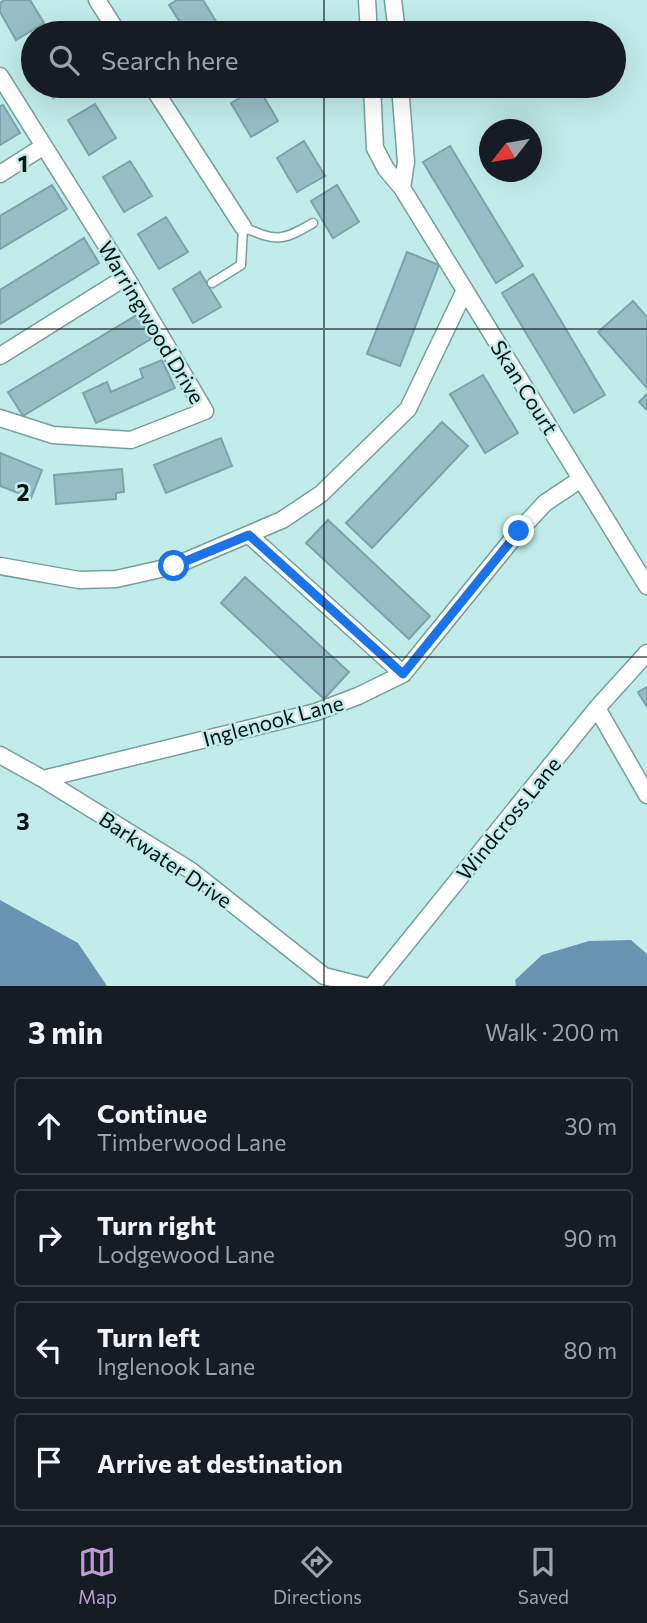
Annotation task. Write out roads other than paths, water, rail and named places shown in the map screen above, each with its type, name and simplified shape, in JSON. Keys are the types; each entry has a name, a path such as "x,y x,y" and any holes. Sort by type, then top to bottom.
{"street":[{"path":"97,0 110,21"},
{"path":"367,0 368,21"},
{"path":"393,0 396,21"},
{"name":"Warringwood Drive","path":"0,418 53,435 131,440 205,411 126,277 2,84"},
{"path":"160,98 243,227"},
{"name":"Skan Court","path":"373,98 375,148 386,169 402,188 647,586"},
{"path":"401,98 405,162 402,188"},
{"path":"0,174 44,146"},
{"path":"0,356 126,277"},
{"path":"0,566 79,580 116,579 174,566 282,520 321,494 408,409 465,290"},
{"name":"Inglenook Lane","path":"43,779 316,712 358,696 403,674 519,531 545,503 581,479"},
{"path":"249,535 403,674"},
{"name":"Windcross Lane","path":"373,986 597,708 647,653"},
{"path":"597,708 647,795"},
{"name":"Barkwater Drive","path":"0,755 190,870 324,976 364,986"}],"lane":[{"path":"212,283 241,265 243,227 273,239 294,234 313,223"}],"water":[{"path":"0,900 78,943 107,986 0,986"},
{"path":"631,940 647,954 647,986 516,986 515,980 542,955 589,941"}]}
